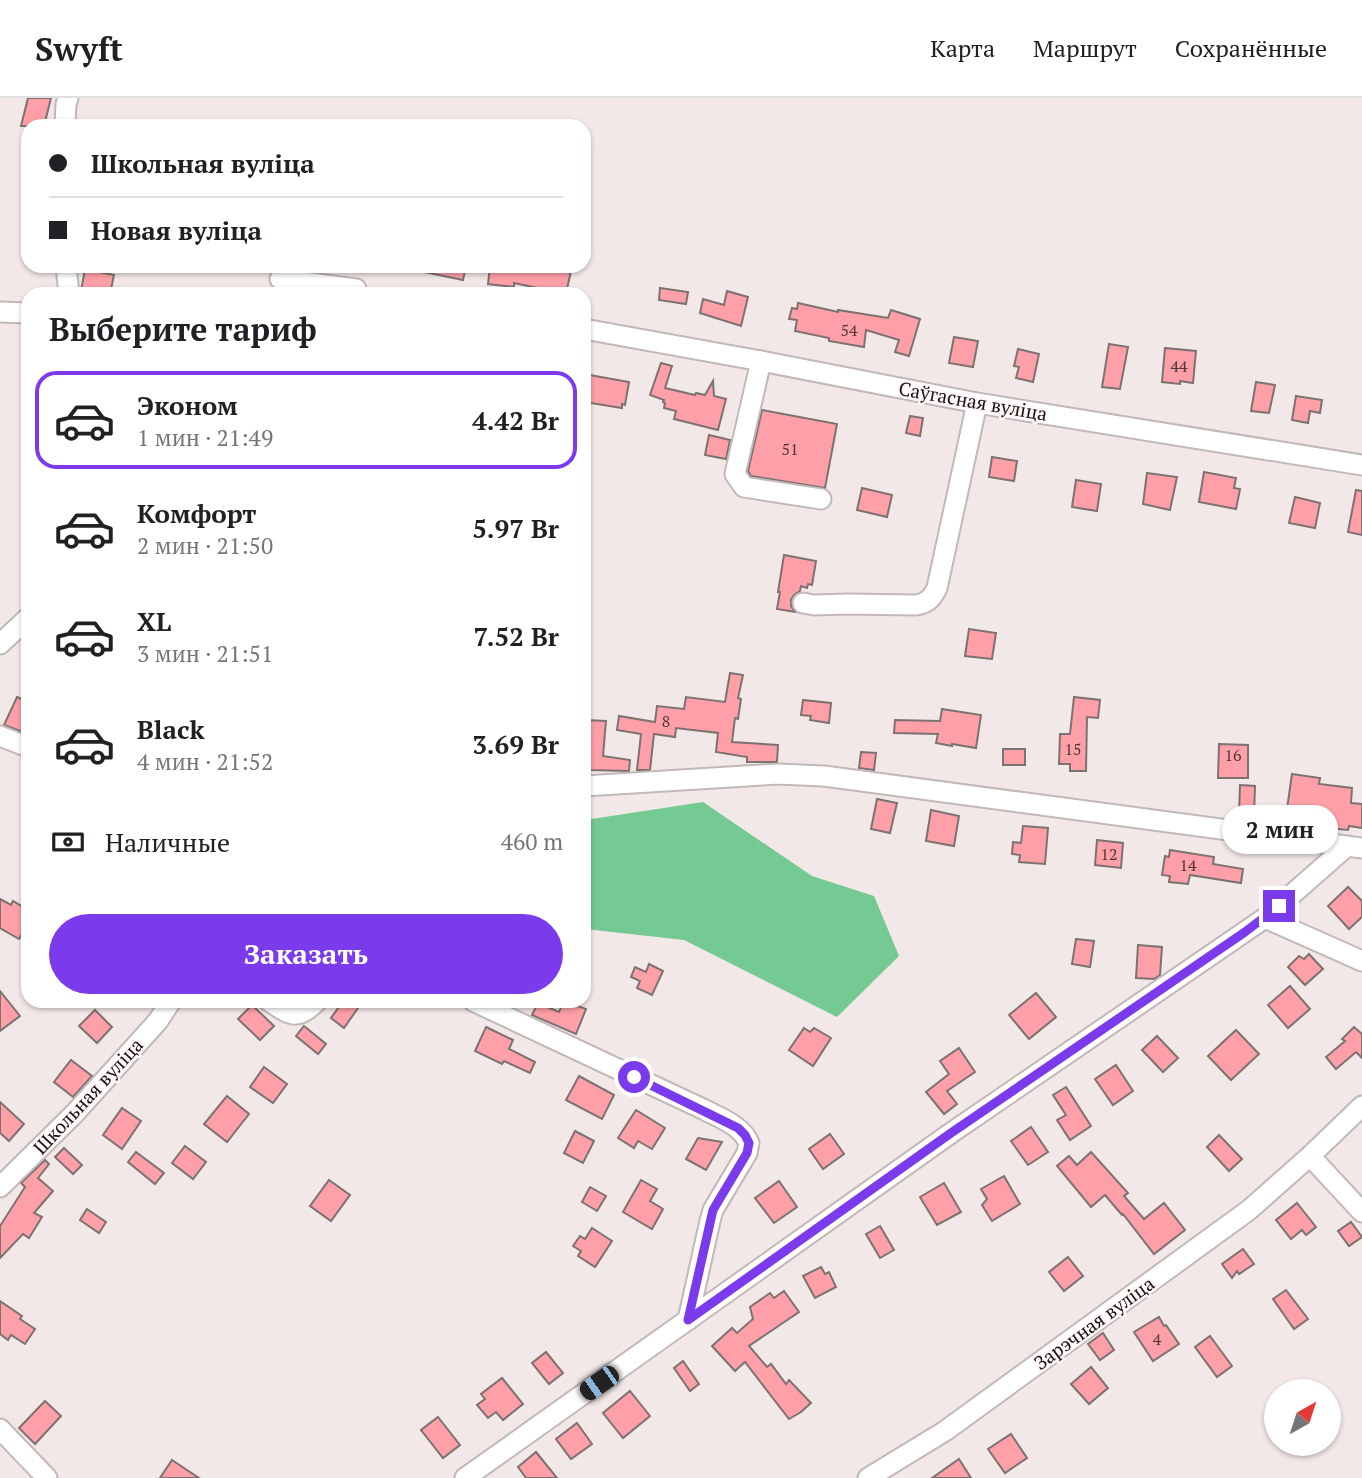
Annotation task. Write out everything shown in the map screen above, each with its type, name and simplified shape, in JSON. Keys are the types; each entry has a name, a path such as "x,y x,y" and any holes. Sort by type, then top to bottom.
{"street":[{"path":"65,119 65,104 68,98"},
{"path":"280,279 341,287"},
{"path":"0,312 21,313"},
{"name":"Саўгасная вуліца","path":"591,330 977,403 1362,465"},
{"path":"761,361 735,474 744,486 821,499"},
{"path":"803,603 916,605 924,604 932,598 937,587 977,403"},
{"path":"0,644 21,624"},
{"path":"0,736 21,744"},
{"path":"591,786 778,774 824,776 1355,847"},
{"path":"465,1478 951,1133 1265,918 1355,847"},
{"path":"1265,918 1362,961"},
{"name":"Школьная вуліца","path":"0,1187 75,1113 158,1021 166,1008"},
{"path":"281,1008 292,1014 305,1013 310,1008"},
{"path":"488,1008 703,1109 738,1128 745,1135 749,1143 747,1153 709,1221 688,1320"},
{"name":"Зарэчная вуліца","path":"868,1478 945,1431 1249,1210 1362,1106"},
{"path":"1310,1156 1362,1212"},
{"path":"0,1429 47,1478"}],"green space":[{"path":"703,802 812,876 874,896 899,956 837,1017 684,940 591,930 591,819"}],"building":[{"path":"28,98 51,98 46,119 23,119"},
{"path":"84,273 114,275 111,287 82,287"},
{"path":"429,273 464,273 463,280"},
{"path":"489,273 570,273 568,287 488,284"},
{"path":"660,288 688,292 686,304 659,300"},
{"path":"727,291 748,297 741,326 700,313 703,299 724,305"},
{"path":"798,303 838,312 888,318 891,310 920,319 909,356 895,352 899,340 866,330 864,347 795,331 797,320 789,319 792,308 797,309"},
{"path":"954,337 978,341 973,367 949,363"},
{"path":"1109,344 1128,347 1120,389 1102,387"},
{"path":"1165,348 1196,351 1193,383 1162,382"},
{"path":"1018,349 1039,354 1033,382 1016,378 1019,367 1014,366"},
{"path":"661,363 672,366 665,388 705,395 713,381 714,396 726,399 718,430 674,419 676,411 664,408 664,400 650,395"},
{"path":"591,375 629,382 625,405 622,404 622,408 591,403"},
{"path":"1256,382 1275,385 1269,413 1251,411"},
{"path":"1296,396 1322,400 1320,413 1310,411 1308,423 1292,420"},
{"path":"762,410 837,424 825,488 751,476 748,471"},
{"path":"910,416 923,418 920,436 906,433"},
{"path":"709,435 730,440 726,459 705,455"},
{"path":"992,457 1017,461 1014,481 989,477"},
{"path":"1204,472 1236,478 1234,488 1240,489 1236,509 1199,502"},
{"path":"1147,473 1177,477 1170,510 1143,504"},
{"path":"1076,480 1101,484 1097,511 1072,507"},
{"path":"862,488 892,495 887,517 857,510"},
{"path":"1356,490 1362,491 1362,535 1348,532"},
{"path":"1295,497 1320,503 1315,528 1289,523"},
{"path":"784,555 816,561 812,585 808,584 807,588 801,586 791,600 795,612 777,609"},
{"path":"969,629 996,633 992,659 965,656"},
{"path":"730,673 743,675 738,698 741,699 738,719 735,718 732,742 778,745 777,762 747,762 747,757 716,752 718,733 676,728 675,737 654,734 650,770 637,770 641,734 617,730 619,716 655,722 657,706 684,709 686,697 725,702"},
{"path":"17,697 21,699 21,731 4,725"},
{"path":"1074,697 1100,700 1098,718 1087,717 1086,771 1070,771 1070,764 1059,764 1060,734 1070,734"},
{"path":"803,700 831,703 829,723 810,720 811,716 801,715"},
{"path":"942,709 981,715 976,748 936,743 938,734 894,733 895,720 940,721"},
{"path":"591,720 606,721 603,756 630,760 629,771 591,770"},
{"path":"1219,744 1248,745 1248,778 1218,778"},
{"path":"1003,749 1025,749 1025,765 1003,765"},
{"path":"861,752 876,753 874,770 859,768"},
{"path":"1292,774 1320,778 1319,784 1352,788 1351,803 1362,804 1362,828 1328,828 1328,822 1286,816"},
{"path":"1240,785 1255,786 1254,815 1239,814"},
{"path":"877,799 897,803 890,833 871,829"},
{"path":"931,810 959,816 954,846 926,841"},
{"path":"1023,826 1048,828 1045,864 1019,862 1020,855 1012,854 1013,842 1021,843"},
{"path":"1097,840 1123,843 1121,868 1095,865"},
{"path":"1170,850 1214,857 1213,864 1243,869 1241,883 1190,875 1188,884 1169,882 1170,876 1162,875 1165,856 1169,857"},
{"path":"1348,887 1362,901 1362,917 1349,929 1328,906"},
{"path":"0,899 11,905 13,901 21,906 19,939 0,928"},
{"path":"1076,939 1094,941 1090,967 1072,964"},
{"path":"1138,945 1162,947 1160,975 1154,979 1136,978"},
{"path":"1309,954 1323,969 1305,985 1288,967 1299,956 1304,959"},
{"path":"649,964 663,971 652,995 637,988 640,981 631,977 635,967 646,972"},
{"path":"1290,986 1310,1009 1288,1028 1268,1005"},
{"path":"0,991 20,1016 0,1031"},
{"path":"1036,993 1056,1017 1029,1039 1009,1015"},
{"path":"249,1008 255,1008 274,1026 260,1040 238,1019"},
{"path":"338,1008 358,1008 344,1028 331,1018"},
{"path":"536,1008 550,1008 559,1012 561,1008 586,1009 576,1034 532,1015"},
{"path":"95,1010 112,1027 97,1043 79,1026"},
{"path":"304,1026 326,1044 318,1054 296,1036"},
{"path":"486,1027 513,1040 509,1049 535,1062 530,1073 475,1051"},
{"path":"1354,1027 1362,1034 1362,1058 1356,1052 1336,1069 1326,1057 1345,1041 1342,1039"},
{"path":"804,1028 810,1032 814,1028 831,1038 813,1066 789,1050"},
{"path":"1236,1030 1259,1054 1231,1080 1208,1056"},
{"path":"1157,1036 1178,1058 1163,1072 1142,1050"},
{"path":"959,1048 975,1072 947,1091 957,1104 944,1114 926,1092 949,1074 940,1061"},
{"path":"71,1060 92,1076 73,1097 54,1082"},
{"path":"1116,1065 1133,1091 1113,1105 1095,1079"},
{"path":"264,1067 287,1084 273,1103 250,1087"},
{"path":"579,1076 614,1095 602,1119 566,1100"},
{"path":"1066,1087 1091,1126 1070,1140 1057,1120 1066,1115 1053,1095"},
{"path":"227,1096 249,1114 227,1142 204,1124"},
{"path":"0,1102 24,1124 9,1141 0,1133"},
{"path":"122,1108 141,1121 122,1149 103,1135"},
{"path":"636,1110 665,1128 652,1149 638,1141 634,1148 618,1138"},
{"path":"1031,1127 1048,1152 1028,1165 1011,1141"},
{"path":"575,1131 594,1141 583,1163 564,1153"},
{"path":"830,1134 844,1154 823,1169 809,1149"},
{"path":"1219,1135 1242,1159 1229,1171 1207,1147"},
{"path":"698,1138 722,1142 706,1170 686,1159"},
{"path":"185,1146 206,1162 193,1179 172,1163"},
{"path":"64,1148 82,1165 73,1174 55,1157"},
{"path":"136,1152 164,1173 155,1184 128,1162"},
{"path":"1091,1152 1128,1193 1124,1196 1144,1219 1164,1203 1185,1230 1154,1254 1105,1195 1091,1207 1057,1166 1069,1156 1077,1165"},
{"path":"45,1160 49,1164 38,1178 53,1191 34,1213 42,1217 29,1238 23,1234 0,1258 0,1226 25,1187 21,1183"},
{"path":"1004,1176 1020,1204 992,1221 982,1205 987,1199 981,1189"},
{"path":"329,1180 350,1195 331,1221 310,1206"},
{"path":"641,1180 657,1189 650,1201 663,1209 652,1229 623,1212"},
{"path":"779,1181 797,1207 774,1223 755,1198"},
{"path":"944,1183 961,1212 937,1225 920,1197"},
{"path":"590,1187 606,1196 597,1211 582,1202"},
{"path":"1297,1203 1316,1227 1306,1235 1302,1230 1291,1239 1276,1220"},
{"path":"87,1209 106,1222 99,1233 80,1220"},
{"path":"1351,1222 1362,1237 1349,1246 1338,1231"},
{"path":"880,1226 894,1250 880,1258 866,1234"},
{"path":"592,1228 612,1241 595,1267 578,1256 581,1251 573,1246 580,1236 585,1239"},
{"path":"1243,1249 1254,1264 1239,1274 1237,1271 1232,1278 1222,1264"},
{"path":"1068,1257 1083,1276 1064,1291 1049,1272"},
{"path":"821,1267 825,1274 829,1272 836,1287 815,1298 803,1276"},
{"path":"1286,1290 1308,1319 1294,1329 1273,1299"},
{"path":"784,1291 799,1312 749,1346 767,1367 771,1364 786,1384 789,1380 811,1403 789,1419 745,1362 735,1371 712,1346 732,1328 737,1333 753,1319 750,1307 770,1293 774,1298"},
{"path":"0,1301 35,1329 25,1344 11,1335 8,1340 0,1334"},
{"path":"1159,1317 1179,1344 1153,1361 1134,1332"},
{"path":"1103,1333 1114,1350 1100,1360 1088,1344"},
{"path":"1210,1336 1232,1366 1217,1377 1195,1347"},
{"path":"546,1352 563,1373 549,1384 532,1363"},
{"path":"683,1361 699,1384 690,1391 674,1368"},
{"path":"1091,1367 1108,1388 1089,1404 1071,1384"},
{"path":"502,1378 523,1404 503,1420 496,1412 488,1418 477,1405 485,1399 481,1394"},
{"path":"630,1391 650,1416 623,1438 603,1413"},
{"path":"45,1401 61,1416 35,1444 19,1428"},
{"path":"438,1417 460,1445 443,1458 421,1430"},
{"path":"577,1423 592,1444 571,1459 556,1439"},
{"path":"1011,1434 1027,1458 1005,1473 988,1449"},
{"path":"536,1452 557,1478 526,1478 518,1467"},
{"path":"959,1459 971,1478 932,1478"},
{"path":"172,1460 199,1478 160,1478"}],"route":[{"path":"634,1077 738,1128 749,1143 747,1153 709,1221 688,1320 951,1133 1279,906"}]}
